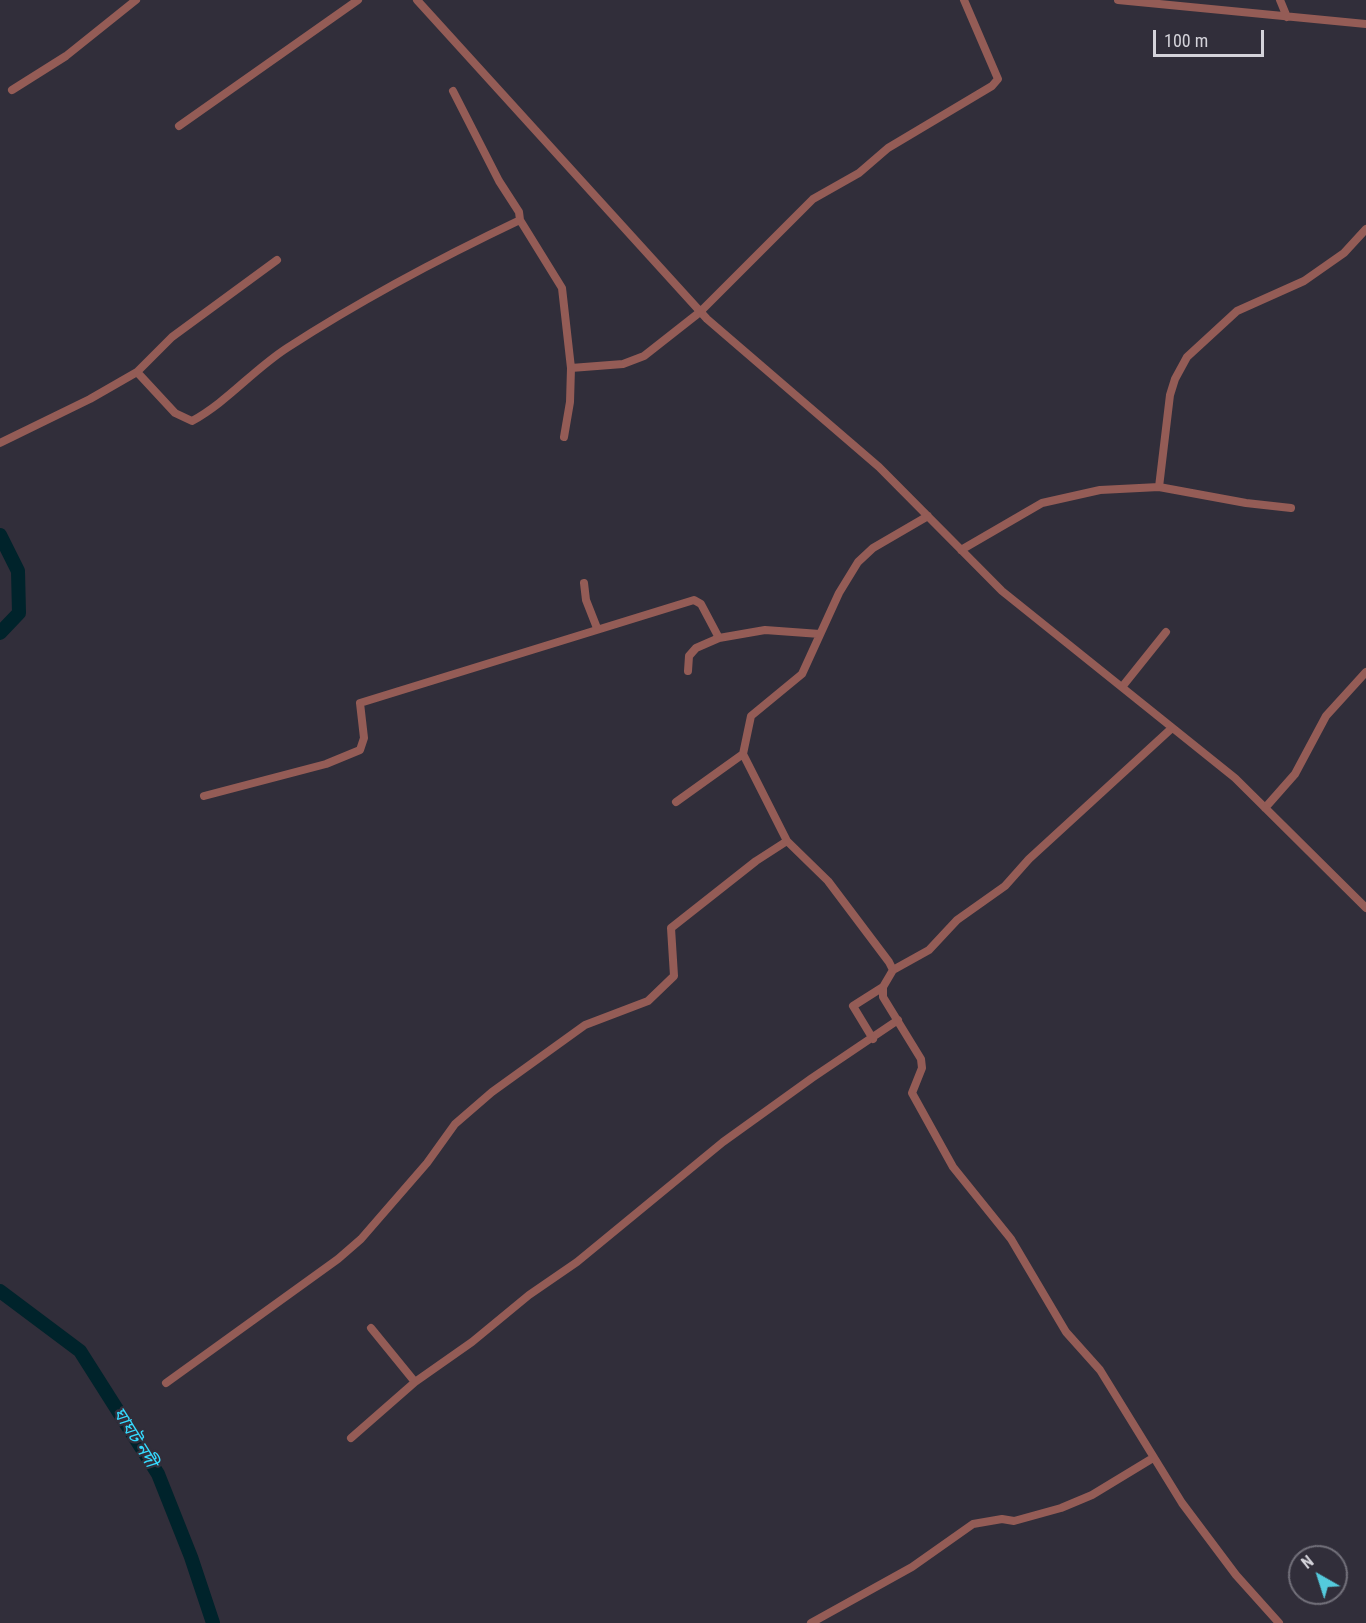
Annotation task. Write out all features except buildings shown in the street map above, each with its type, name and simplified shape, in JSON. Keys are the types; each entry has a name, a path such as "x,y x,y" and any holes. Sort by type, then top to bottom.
{"street":[{"path":"12,90 66,56 136,0"},
{"path":"179,126 358,0"},
{"path":"417,0 700,312 879,467 1002,591 1235,778 1366,908"},
{"path":"571,368 624,364 644,356 700,312 813,199 859,173 888,148 992,86 998,80 964,0"},
{"path":"1118,0 1366,24"},
{"path":"1280,0 1287,17"},
{"path":"453,91 500,181 519,212 520,220 562,288 571,368 570,402 564,437"},
{"path":"137,372 175,413 192,421 210,411 284,350 443,256 520,220"},
{"path":"1159,487 1170,395 1175,379 1187,357 1237,311 1304,281 1344,253 1366,229"},
{"path":"0,443 90,399 137,372 172,337 277,260"},
{"path":"961,550 1042,503 1100,490 1159,487 1246,503 1291,508"},
{"path":"893,970 828,881 787,841 743,754 751,716 802,674 839,593 858,562 873,548 928,516"},
{"path":"584,583 586,600 597,628"},
{"path":"204,795 326,764 360,750 364,738 360,703 597,628 694,600 701,604 719,638"},
{"path":"688,671 689,656 696,648 719,638 765,630 820,634"},
{"path":"1122,687 1166,632"},
{"path":"1265,808 1295,774 1326,717 1366,672"},
{"path":"873,1039 853,1006 883,987 893,970 929,950 957,920 1005,886 1029,859 1172,728"},
{"path":"676,802 743,754"},
{"path":"166,1383 339,1259 383,1214 427,1162 455,1124 492,1092 585,1024 648,1000 674,976 670,928 756,861 787,841"},
{"path":"883,987 883,997 921,1059 922,1068 912,1094 953,1167 1011,1239 1066,1332 1100,1370 1153,1458 1205,1537 1279,1623"},
{"path":"351,1438 415,1382 472,1342 529,1295 577,1262 651,1199 768,1109 898,1020"},
{"path":"371,1328 415,1382"},
{"path":"811,1623 912,1567 973,1524 1002,1519 1014,1521 1061,1508 1092,1495 1153,1458"}],"waterway":[{"name":"ঘাঘট নদী","path":"0,535 18,571 19,613 0,633"},
{"name":"ঘাঘট নদী","path":"0,1291 80,1351 158,1474 191,1557 213,1623"}]}
